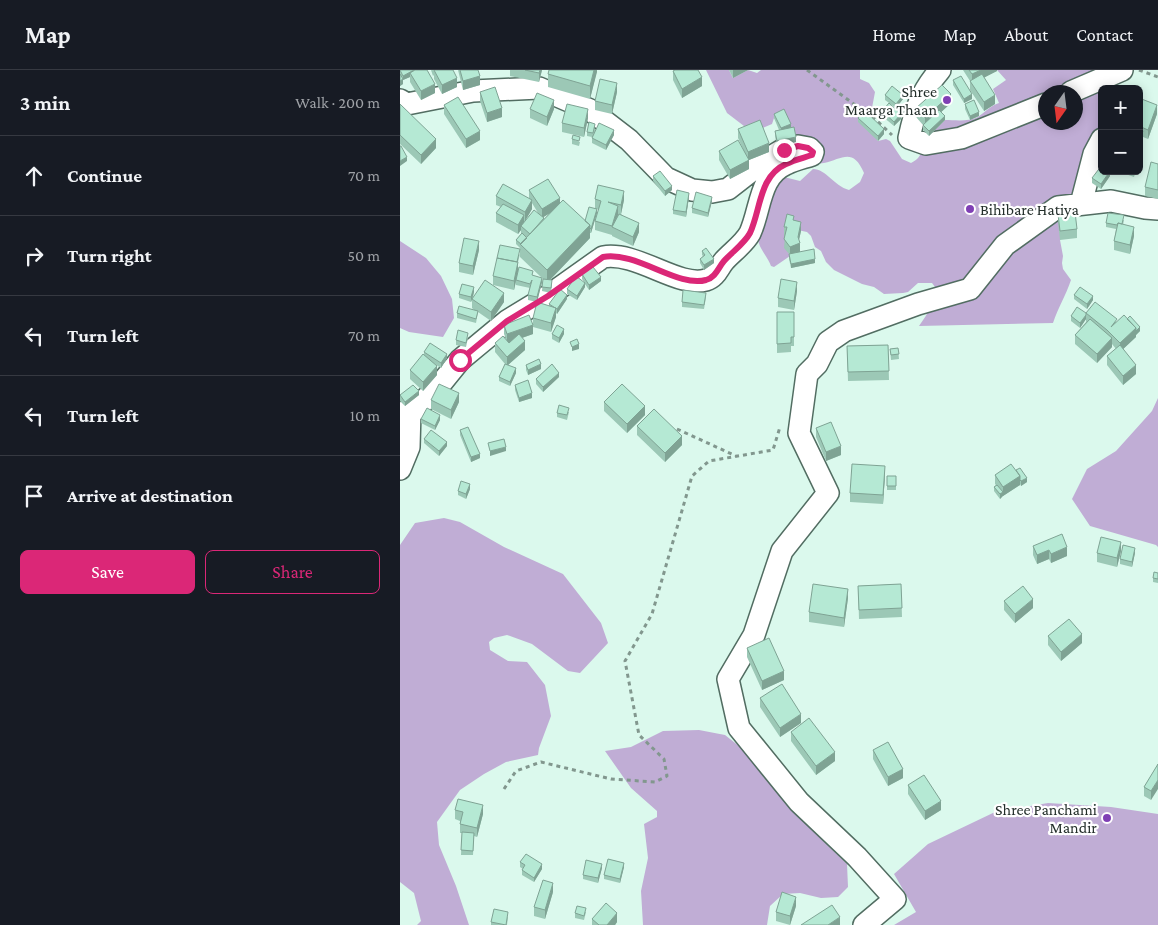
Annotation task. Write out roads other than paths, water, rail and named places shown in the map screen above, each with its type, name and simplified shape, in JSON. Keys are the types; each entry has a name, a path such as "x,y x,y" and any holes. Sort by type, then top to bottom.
{"street":[{"path":"940,70 926,87 913,116 908,138 926,144 961,138 1038,107"},
{"path":"1083,87 1122,70"},
{"path":"1125,85 1128,70"},
{"path":"400,100 407,104 473,91 539,88 590,110 629,140 666,178 692,190 712,192 728,189 764,161 784,150 798,146 808,148 813,152 812,155 786,164 775,171 768,180 749,234 709,280 699,282 688,281 631,260 611,256 603,257 548,296 507,321 460,360 414,410 405,412 410,447 400,469"},
{"path":"1081,204 1094,154 1098,146"},
{"path":"864,925 896,899 857,857 799,802 740,728 728,680 754,634 782,551 828,493 799,433 807,374 818,364 828,342 844,331 918,304 970,289 1005,245 1058,207 1111,201 1158,209"}],"place":[{"name":"Shree Maarga Thaan","path":"947,100"},
{"name":"Bihibare Hatiya","path":"970,209"},
{"name":"Shree Panchami Mandir","path":"1107,818"}]}
